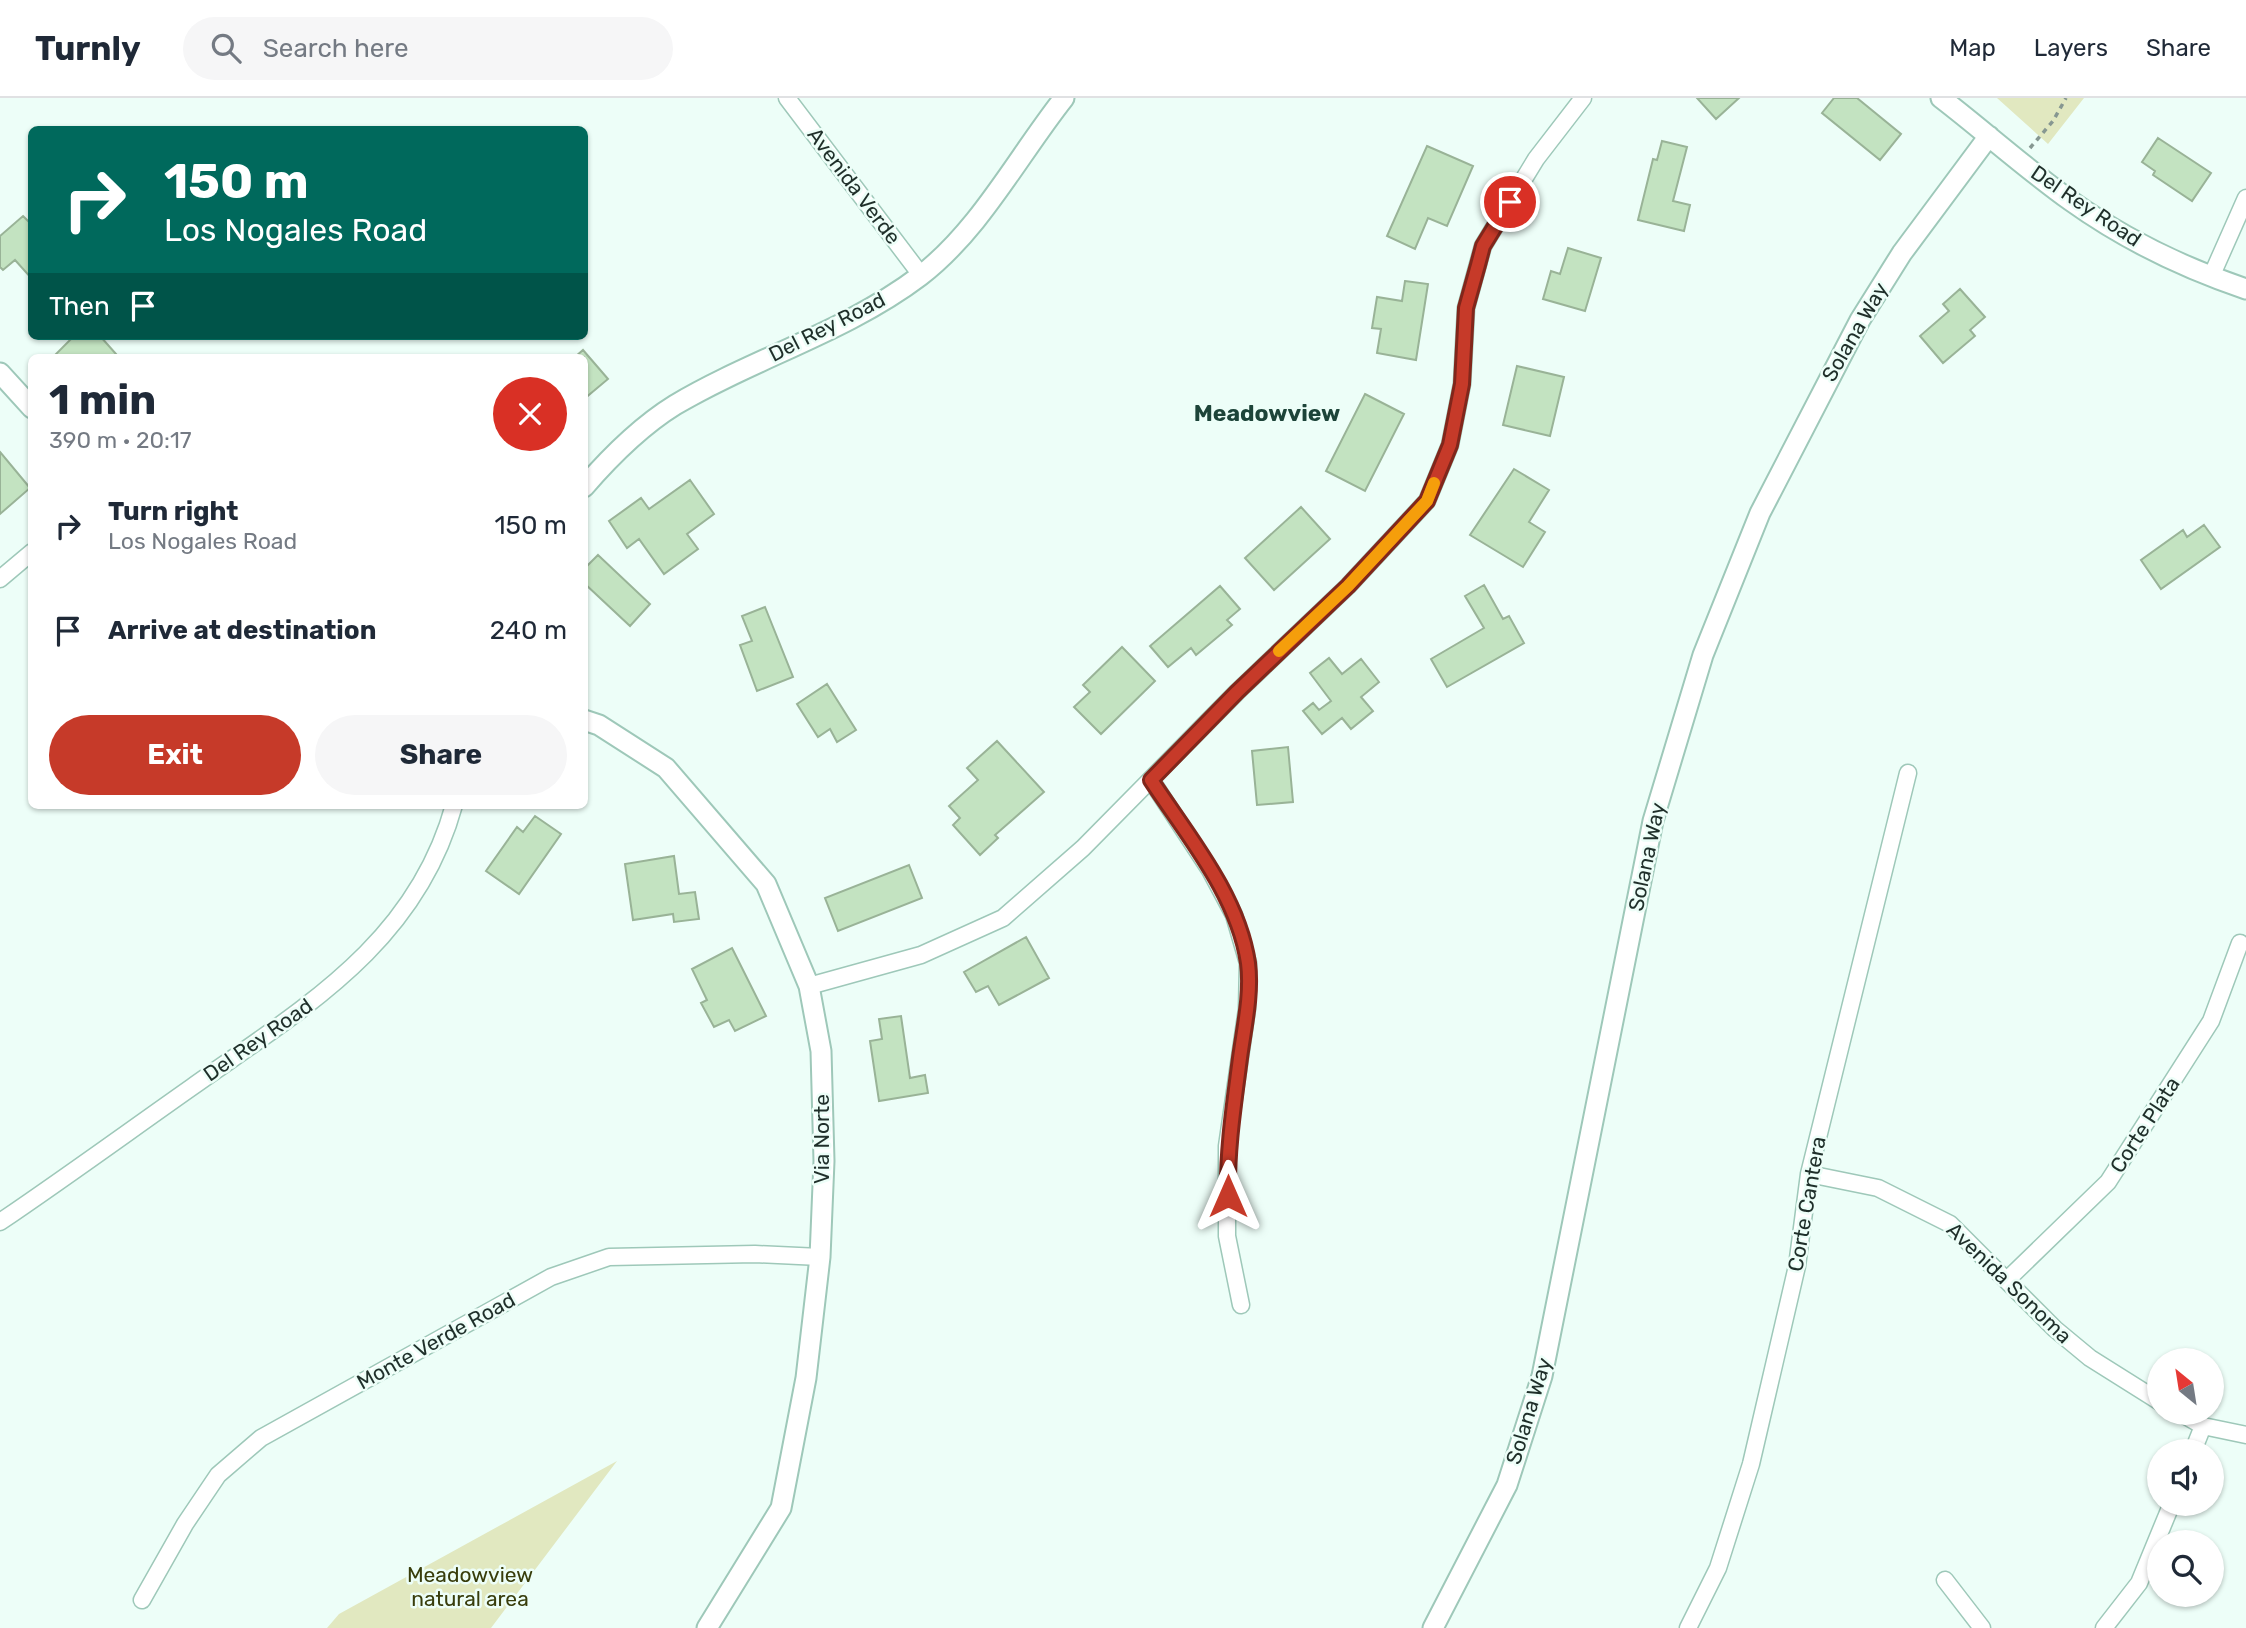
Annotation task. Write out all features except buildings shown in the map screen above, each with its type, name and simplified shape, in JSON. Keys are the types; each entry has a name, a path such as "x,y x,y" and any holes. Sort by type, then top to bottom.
{"street":[{"name":"Avenida Verde","path":"786,98 921,275"},
{"name":"Del Rey Road","path":"588,483 633,437 673,407 852,319 921,275 993,195 1064,98"},
{"path":"809,986 921,956 1003,918 1083,848 1237,692 1348,586 1427,501 1450,445 1462,384 1466,308 1483,246 1536,159 1583,98"},
{"name":"Del Rey Road","path":"1941,98 2103,222 2147,247 2211,277 2246,289"},
{"name":"Solana Way","path":"1433,1628 1507,1485 1542,1376 1653,821 1703,655 1760,513 1860,320 1902,253 1989,136"},
{"path":"2211,277 2246,198"},
{"path":"0,373 28,404"},
{"path":"0,579 28,555"},
{"name":"Via Norte","path":"588,721 599,725 666,768 766,884 809,986 821,1051 824,1161 820,1257 806,1378 781,1508 707,1628"},
{"name":"Corte Cantera","path":"1689,1628 1718,1568 1751,1464 1797,1266 1809,1174 1908,773"},
{"path":"1151,780 1210,870 1234,915 1248,963 1247,1009 1227,1146 1227,1236 1241,1305"},
{"name":"Del Rey Road","path":"0,1222 322,995 383,938 426,879 443,844 453,809"},
{"name":"Corte Plata","path":"2008,1279 2108,1182 2211,1021 2240,943"},
{"name":"Avenida Sonoma","path":"1809,1174 1878,1188 1950,1224 2008,1279 2055,1329 2090,1358 2147,1394"},
{"name":"Monte Verde Road","path":"142,1600 185,1524 218,1475 261,1438 551,1277 609,1257 755,1254 820,1257"},
{"path":"2198,1439 2203,1426 2246,1435"},
{"path":"2104,1628 2139,1583 2167,1516"},
{"path":"1945,1580 1982,1628"}],"path":[{"path":"2020,160 2053,121 2066,98"}],"green space":[{"path":"1997,98 2084,98 2048,144"},
{"name":"Meadowview natural area","path":"617,1461 491,1628 327,1628 339,1614"}],"slow traffic":[{"path":"1279,651 1348,586 1427,501 1434,483"}],"district":[{"name":"Meadowview","path":"1267,413"}],"route":[{"path":"1228,1196 1227,1146 1247,1009 1248,963 1234,915 1210,870 1151,780 1237,692 1348,586 1427,501 1450,445 1462,384 1466,308 1483,246 1510,202"}]}
